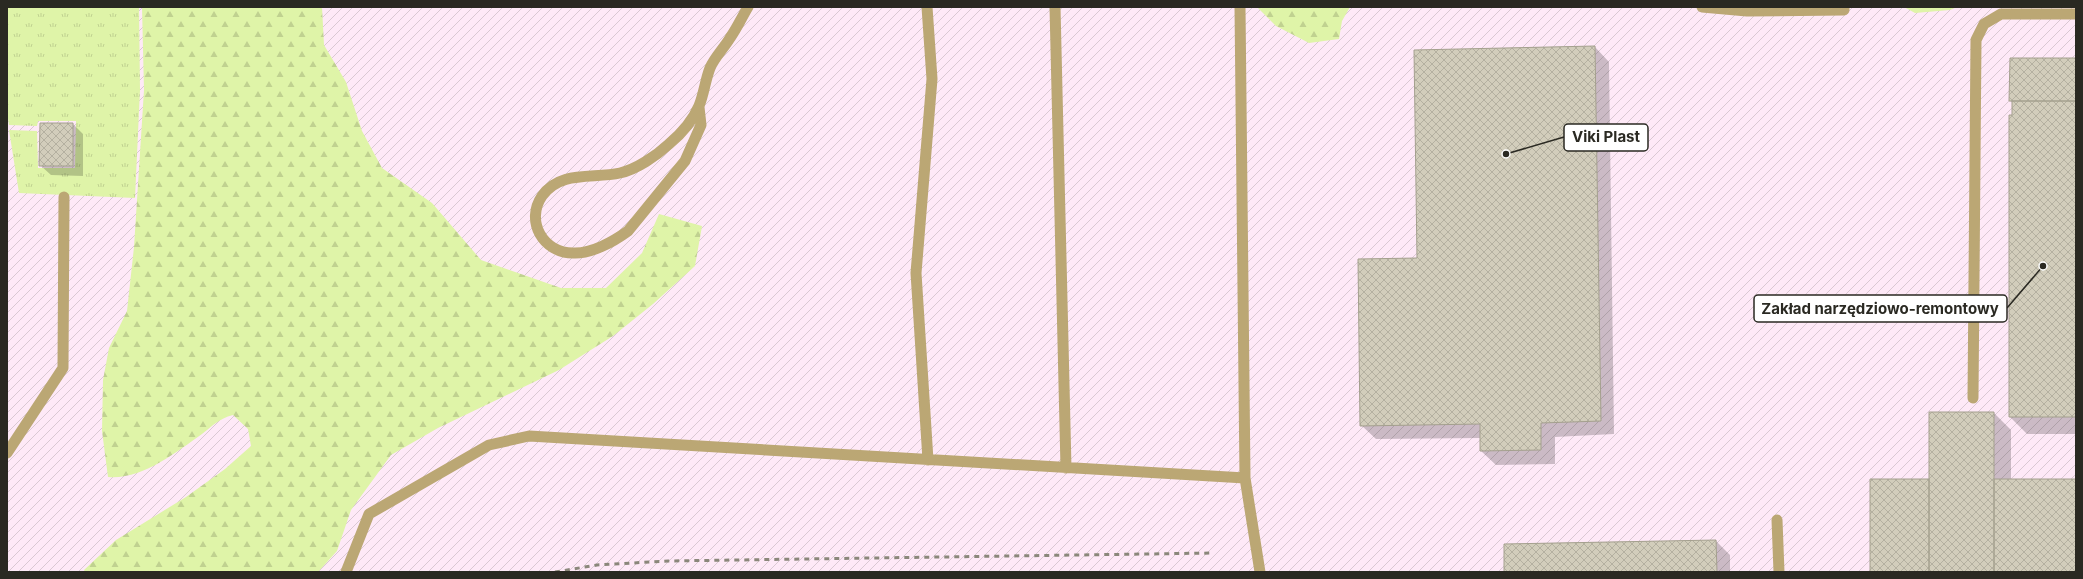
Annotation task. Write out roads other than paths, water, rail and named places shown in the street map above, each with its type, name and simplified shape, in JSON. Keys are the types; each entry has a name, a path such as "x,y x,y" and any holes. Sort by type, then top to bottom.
{"lane":[{"path":"698,107 701,125 686,161 628,231 616,240 574,254 556,252 544,240 536,228 535,210 542,196 556,181 579,176 604,176 622,173 640,165 669,145 686,126 698,107 710,67 748,7"},
{"path":"927,7 932,79 916,272 928,460"},
{"path":"1055,7 1066,468"},
{"path":"1240,7 1245,478 1260,572"},
{"path":"1702,7 1747,11 1844,10 1844,7"},
{"path":"1973,398 1976,40 1984,24 2001,14 2076,14"},
{"path":"7,453 63,368 64,197"},
{"path":"346,572 369,514 489,445 529,436 1245,478"},
{"path":"1777,520 1779,572"}],"railway":[{"path":"555,572 597,565 668,561 1214,553"}],"place":[{"name":"Viki Plast","path":"1506,154"},
{"name":"Zakład narzędziowo-remontowy","path":"2043,266"}]}
